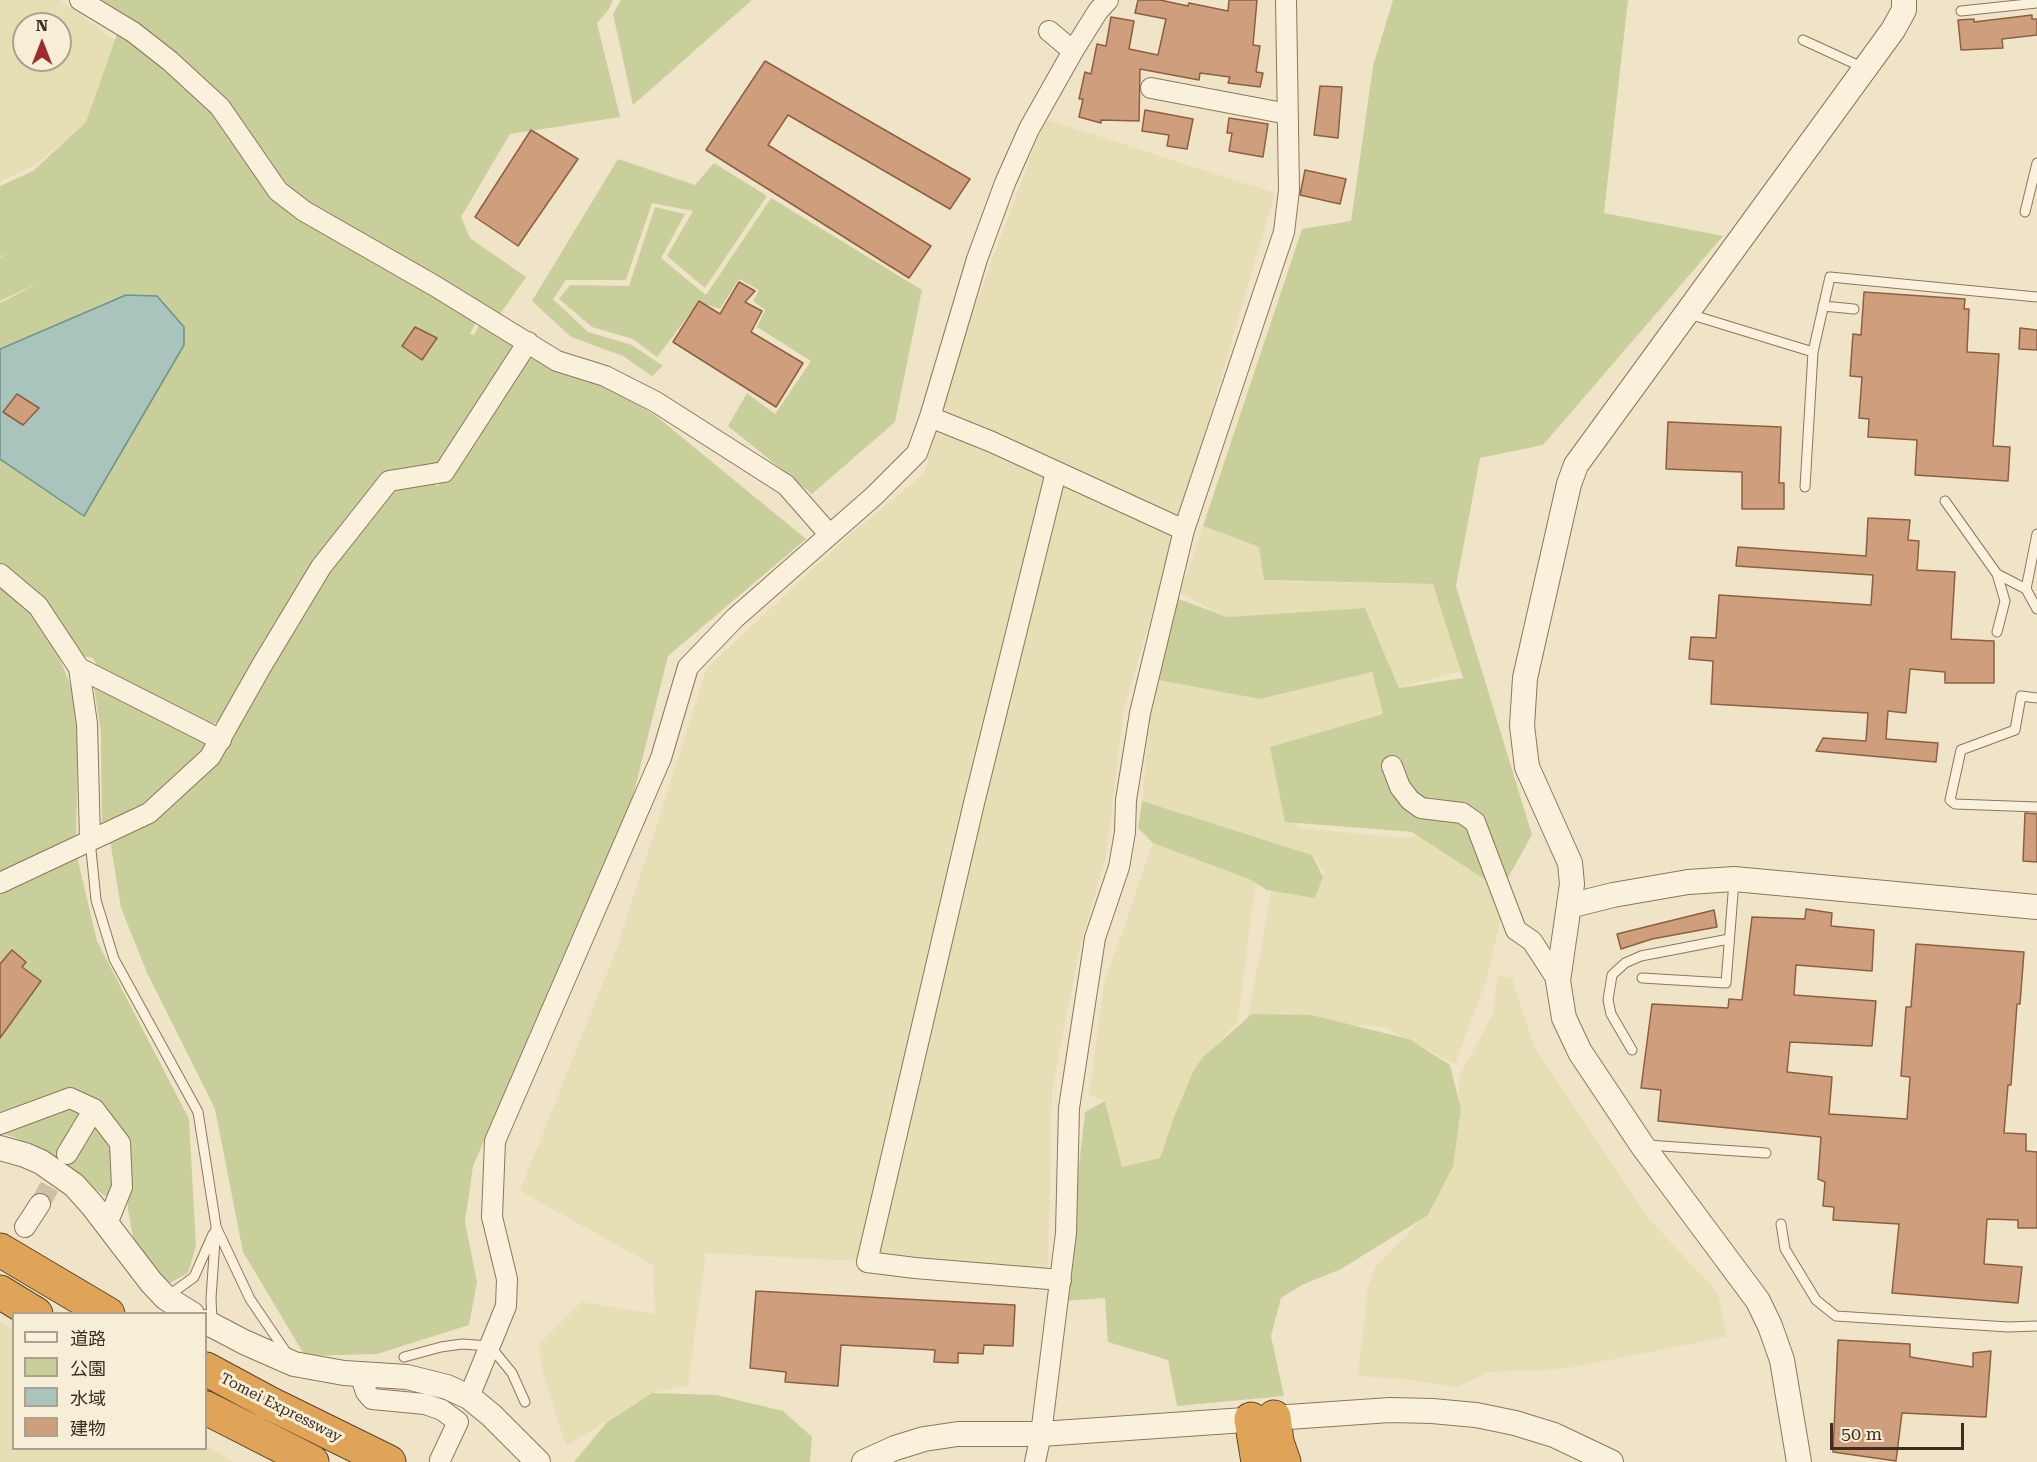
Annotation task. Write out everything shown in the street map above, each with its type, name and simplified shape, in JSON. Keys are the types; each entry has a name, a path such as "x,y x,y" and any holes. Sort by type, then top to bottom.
{"highway":[{"path":"0,1250 105,1312"},
{"path":"0,1292 33,1312"},
{"name":"Tomei Expressway","path":"207,1370 389,1462"},
{"path":"207,1409 312,1462"},
{"path":"1258,1462 1262,1418"},
{"path":"1262,1418 1277,1442 1284,1462"}],"street":[{"path":"80,0 133,32 170,61 220,107 278,191 286,198 342,234 435,286 557,361 605,376 656,402 786,485 829,534"},
{"path":"469,1397 506,1306 507,1279 492,1217 495,1141 662,758 688,667 735,618 874,496 917,453 977,259 1005,183 1029,129 1073,51 1098,11 1108,0"},
{"path":"1035,1462 1041,1434 1066,1233 1069,1108 1095,938 1119,867 1125,832 1126,800 1140,713 1184,530 1284,232 1289,190 1286,0"},
{"path":"1799,1462 1782,1360 1758,1301 1642,1145 1580,1052 1564,1018 1558,981 1572,884 1570,863 1527,767 1522,726 1525,678 1569,484 1576,465 1893,30 1904,10 1905,0"},
{"path":"1049,31 1073,51"},
{"path":"1151,88 1288,114"},
{"path":"0,883 149,813 210,757 321,567 389,481 444,472 528,342"},
{"path":"930,417 992,442 1184,530"},
{"path":"1056,472 974,803 867,1262 1061,1280"},
{"path":"0,574 38,606 78,668 87,724 90,840"},
{"path":"78,668 221,740"},
{"path":"1392,766 1400,787 1410,800 1421,808 1462,813 1475,822 1516,930 1532,941 1558,981"},
{"path":"1569,906 1613,895 1688,882 1734,879 2037,907"},
{"path":"0,1124 70,1098 94,1109 120,1143 122,1187 107,1224"},
{"path":"67,1154 94,1109"},
{"path":"0,1148 33,1158 62,1176 84,1195 138,1268 166,1298 189,1312"},
{"path":"25,1227 40,1204"},
{"path":"209,1324 294,1364 360,1374 418,1378 447,1387 469,1397 502,1424 538,1462"},
{"path":"360,1374 366,1392 372,1399 425,1404 442,1410 459,1422 440,1460"},
{"path":"864,1462 895,1448 935,1437 958,1434 1041,1434 1390,1410 1476,1415 1515,1423 1554,1435 1611,1462"}],"lane":[{"path":"1961,11 2037,3"},
{"path":"1803,40 1865,68"},
{"path":"2025,212 2037,163"},
{"path":"1805,487 1813,352 1830,277 2037,297"},
{"path":"1824,306 1854,309"},
{"path":"1687,313 1813,352"},
{"path":"1945,501 1997,574 2005,601 1997,632"},
{"path":"2026,589 2037,534"},
{"path":"1997,574 2026,589 2037,609"},
{"path":"2037,698 2021,696 2015,730 1962,750 1950,800 1955,804 2037,807"},
{"path":"90,840 96,900 114,959 198,1112 216,1226 209,1324"},
{"path":"1642,978 1726,983 1734,879"},
{"path":"1632,1050 1611,1014 1608,1000 1612,975 1625,963 1641,956 1729,939"},
{"path":"1642,1145 1766,1153"},
{"path":"1781,1224 1785,1249 1816,1300 1836,1316 2008,1327 2037,1326"},
{"path":"166,1298 194,1277 216,1226"},
{"path":"216,1226 250,1299 294,1364"},
{"path":"404,1357 462,1344 490,1346 512,1373 525,1402"}],"shaded area":[{"path":"0,0 60,0 115,40 86,122 37,164 0,182"},
{"path":"1045,119 1275,193 1124,709 1106,857 1080,946 1052,1090 1048,1271 706,1253 688,1385 652,1393 566,1446 542,1370 539,1344 581,1302 655,1314 653,1265 520,1191 617,948 707,668 847,537 925,473 944,394"},
{"path":"1203,526 1259,547 1265,581 1434,584 1461,671 1399,688 1365,608 1227,617 1180,593"},
{"path":"1372,672 1383,714 1270,747 1298,828 1405,838 1469,825 1503,910 1486,981 1455,1064 1384,1027 1248,1018 1272,888 1315,898 1324,872 1312,855 1142,801 1153,679 1260,699"},
{"path":"1153,843 1256,879 1238,1022 1200,1061 1161,1158 1122,1167 1105,1101 1089,1095 1104,984"},
{"path":"1498,975 1512,978 1534,1046 1649,1219 1718,1293 1727,1337 1562,1369 1488,1372 1458,1387 1404,1379 1358,1376 1368,1287 1375,1267 1432,1208 1458,1127 1459,1076 1493,1014"},
{"path":"0,1321 12,1328 12,1450 207,1450 207,1446 234,1462 0,1462"}],"green space":[{"path":"86,0 613,0 609,9 597,23 620,117 510,134 461,217 470,238 526,277 498,317 286,197 179,63"},
{"path":"621,0 752,0 633,105 613,14"},
{"path":"1393,0 1628,0 1604,213 1723,236 1543,445 1480,458 1456,586 1532,835 1501,890 1412,832 1285,822 1270,747 1383,714 1372,672 1260,699 1153,679 1171,596 1227,617 1365,608 1399,688 1463,678 1433,584 1264,580 1259,547 1203,526 1302,229 1351,221 1373,66"},
{"path":"117,34 182,72 272,192 476,322 470,334 474,335 482,319 529,350 444,472 375,485 224,723 211,723 100,671 93,658 56,650 79,706 76,841 0,878 0,303 41,282 0,301 0,258 8,253 0,257 0,186 33,171 86,122"},
{"path":"618,159 695,185 714,163 767,196 705,288 667,256 693,211 652,203 626,280 566,280 553,299 588,332 632,345 663,366 652,376 623,356 571,337 532,301"},
{"path":"771,198 922,290 895,422 812,494 728,426 747,393 775,414 811,361 757,327 765,310 753,301 759,290 739,279 720,309 699,302 657,357 633,339 592,327 559,299 570,285 629,286 655,207 685,214 661,258 706,295"},
{"path":"530,358 604,384 656,416 806,539 668,656 632,800 473,1166 465,1222 477,1282 469,1325 377,1354 305,1356 243,1252 215,1109 148,975 121,908 110,840 228,744 345,543 398,484 435,484 437,487"},
{"path":"105,684 212,736 210,752 99,848 102,834 101,732 94,687"},
{"path":"1142,801 1312,855 1323,877 1315,898 1267,890 1249,879 1153,843 1138,828"},
{"path":"76,852 97,941 189,1119 196,1246 188,1273 166,1285 135,1247 128,1210 128,1162 70,1098 0,1121 0,886"},
{"path":"1252,1014 1311,1015 1409,1039 1450,1065 1461,1109 1453,1166 1428,1215 1341,1269 1302,1285 1281,1298 1271,1336 1284,1396 1177,1406 1168,1360 1108,1342 1105,1298 1064,1301 1085,1112 1105,1101 1122,1167 1160,1158 1194,1070 1203,1057"},
{"path":"70,1101 86,1114 57,1165 14,1137 0,1133"},
{"path":"91,1117 106,1130 120,1181 111,1200 81,1179 64,1171"},
{"path":"652,1393 717,1395 783,1411 812,1437 810,1462 574,1462 607,1422"}],"water":[{"path":"126,295 157,296 184,327 184,345 84,516 0,459 0,349"}],"building":[{"path":"1138,0 1160,0 1188,6 1189,3 1228,11 1229,0 1257,0 1253,45 1260,46 1256,72 1263,73 1260,87 1228,83 1230,77 1200,73 1199,80 1140,69 1139,121 1101,120 1101,123 1079,117 1083,99 1079,99 1085,72 1091,74 1097,44 1106,46 1111,17 1134,21 1129,49 1158,55 1166,19 1135,13"},
{"path":"2032,15 2032,19 2037,19 2037,35 2002,39 2003,48 1961,50 1958,20 1974,19 1974,22"},
{"path":"765,61 970,179 950,209 788,115 768,145 931,246 909,278 706,150"},
{"path":"1320,86 1342,87 1338,138 1314,135"},
{"path":"1145,110 1193,119 1187,149 1167,146 1169,135 1142,131"},
{"path":"1229,118 1268,124 1263,157 1229,151 1232,133 1227,133"},
{"path":"531,130 578,159 518,246 475,217"},
{"path":"1305,170 1346,179 1340,204 1300,195"},
{"path":"739,282 755,291 745,302 762,311 751,332 803,363 776,407 673,342 699,301 720,314"},
{"path":"1864,292 1965,299 1964,309 1969,309 1967,352 1999,354 1993,446 2010,447 2008,481 1915,475 1917,440 1868,437 1869,419 1859,418 1862,377 1850,376 1853,334 1861,335"},
{"path":"415,327 437,338 422,360 402,346"},
{"path":"2020,328 2037,330 2037,350 2019,349"},
{"path":"17,394 39,408 23,425 3,412"},
{"path":"1668,422 1781,427 1779,483 1784,483 1784,509 1742,509 1742,472 1666,469"},
{"path":"1868,518 1910,520 1908,540 1919,541 1917,570 1955,572 1951,639 1994,641 1994,683 1945,683 1945,672 1910,669 1906,713 1888,711 1886,739 1938,743 1936,762 1816,751 1823,738 1866,741 1868,713 1711,704 1713,661 1689,659 1691,637 1716,638 1719,595 1871,605 1873,575 1736,566 1738,547 1866,556"},
{"path":"2025,813 2037,814 2037,862 2023,861"},
{"path":"1806,909 1832,913 1831,926 1874,930 1872,971 1796,965 1794,995 1876,1001 1872,1046 1790,1042 1787,1072 1832,1077 1829,1114 1907,1119 1910,1077 1901,1076 1906,1007 1911,1007 1916,944 2024,952 2004,1133 2026,1134 2026,1151 2037,1152 2037,1228 2018,1228 2018,1220 1987,1219 1984,1264 2022,1267 2018,1303 1892,1293 1899,1224 1833,1220 1834,1207 1823,1206 1825,1182 1818,1179 1821,1137 1658,1121 1661,1090 1641,1088 1652,1004 1728,1008 1729,999 1742,1000 1752,917 1805,919"},
{"path":"1714,910 1717,927 1652,939 1621,949 1617,934"},
{"path":"12,950 26,962 22,967 41,981 0,1038 0,964"},
{"path":"756,1291 1015,1305 1013,1346 984,1345 983,1354 958,1353 958,1363 934,1362 935,1350 841,1345 838,1386 785,1382 786,1372 750,1368"},
{"path":"1838,1340 1910,1344 1910,1357 1973,1367 1973,1353 1991,1351 1986,1417 1902,1413 1896,1461 1833,1452"}],"tunnel":[{"path":"40,1204 63,1162"},
{"path":"0,1254 25,1227"}]}
